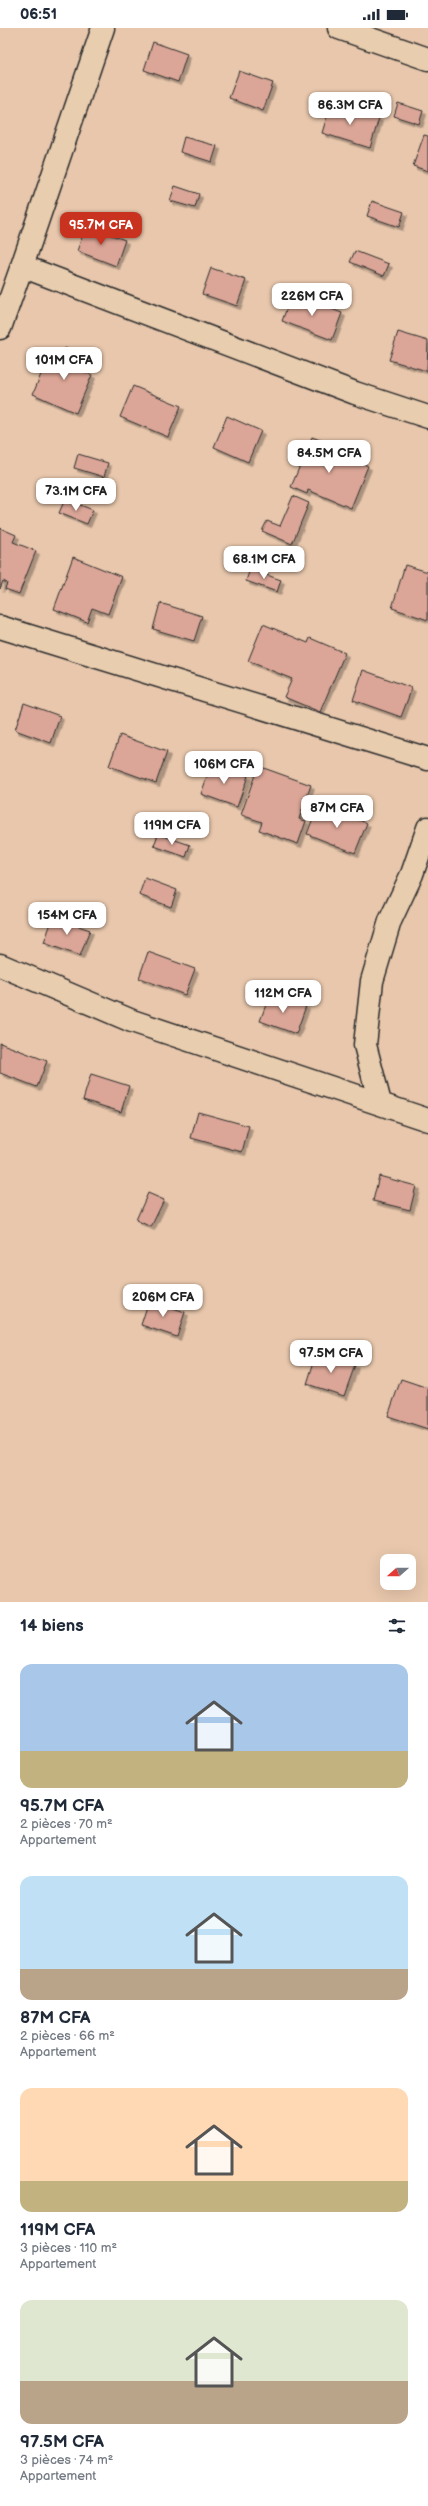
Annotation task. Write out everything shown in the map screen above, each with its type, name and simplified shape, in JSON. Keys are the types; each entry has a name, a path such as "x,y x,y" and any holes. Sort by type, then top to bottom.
{"street":[{"path":"0,328 22,266 34,224 103,28"},
{"path":"339,28 428,59"},
{"path":"22,266 355,393 428,417"},
{"path":"0,627 428,759"},
{"path":"380,1102 365,1045 372,980 390,921 412,874 428,828"},
{"path":"0,965 132,1022 380,1102 428,1120"}],"building":[{"path":"153,42 187,54 178,82 144,70"},
{"path":"239,71 273,83 263,111 229,98"},
{"path":"331,103 379,118 370,148 322,133"},
{"path":"398,103 423,111 419,124 394,116"},
{"path":"424,135 428,136 428,171 413,166"},
{"path":"184,137 217,146 212,162 180,152"},
{"path":"175,186 199,194 195,208 170,201"},
{"path":"372,201 404,212 399,227 367,216"},
{"path":"86,226 125,240 116,266 77,251"},
{"path":"355,251 389,264 384,276 350,262"},
{"path":"211,268 246,280 237,306 202,294"},
{"path":"292,294 342,313 332,340 282,321"},
{"path":"398,332 428,341 427,371 389,360"},
{"path":"65,348 83,356 78,369 92,375 76,413 33,394 48,357 59,362"},
{"path":"133,386 181,406 168,437 120,417"},
{"path":"227,416 261,431 248,462 214,447"},
{"path":"312,437 328,443 326,448 368,466 351,508 308,490 307,494 291,487"},
{"path":"78,454 108,463 104,477 74,468"},
{"path":"293,496 309,503 292,544 262,531 267,521 280,526"},
{"path":"65,499 93,510 87,524 59,513"},
{"path":"0,528 16,535 13,542 36,551 19,594 5,589 7,583 3,581 0,589"},
{"path":"73,557 122,577 108,614 92,608 87,622 54,609"},
{"path":"405,565 428,572 428,620 392,608"},
{"path":"250,569 281,580 277,592 246,581"},
{"path":"160,603 202,616 194,641 153,629"},
{"path":"263,624 308,643 310,638 345,653 320,712 284,697 292,679 248,661"},
{"path":"363,670 412,688 401,717 353,700"},
{"path":"24,703 60,716 51,743 15,730"},
{"path":"120,735 167,752 156,783 109,766"},
{"path":"212,763 248,776 237,807 201,794"},
{"path":"258,766 311,785 299,819 306,821 298,844 259,830 262,822 241,815"},
{"path":"318,805 367,823 355,853 307,834"},
{"path":"158,834 190,845 186,857 154,846"},
{"path":"145,878 177,890 171,907 139,895"},
{"path":"53,917 90,930 80,956 44,943"},
{"path":"148,952 195,969 185,995 139,978"},
{"path":"270,994 306,1006 296,1034 260,1021"},
{"path":"0,1043 47,1061 37,1087 0,1073"},
{"path":"91,1074 129,1086 121,1112 83,1100"},
{"path":"198,1112 249,1126 242,1152 191,1138"},
{"path":"379,1176 416,1186 410,1210 373,1201"},
{"path":"148,1193 164,1200 151,1227 136,1220"},
{"path":"149,1300 185,1312 177,1337 141,1325"},
{"path":"317,1352 355,1365 344,1396 307,1384"},
{"path":"401,1379 428,1388 428,1429 388,1416"}]}
